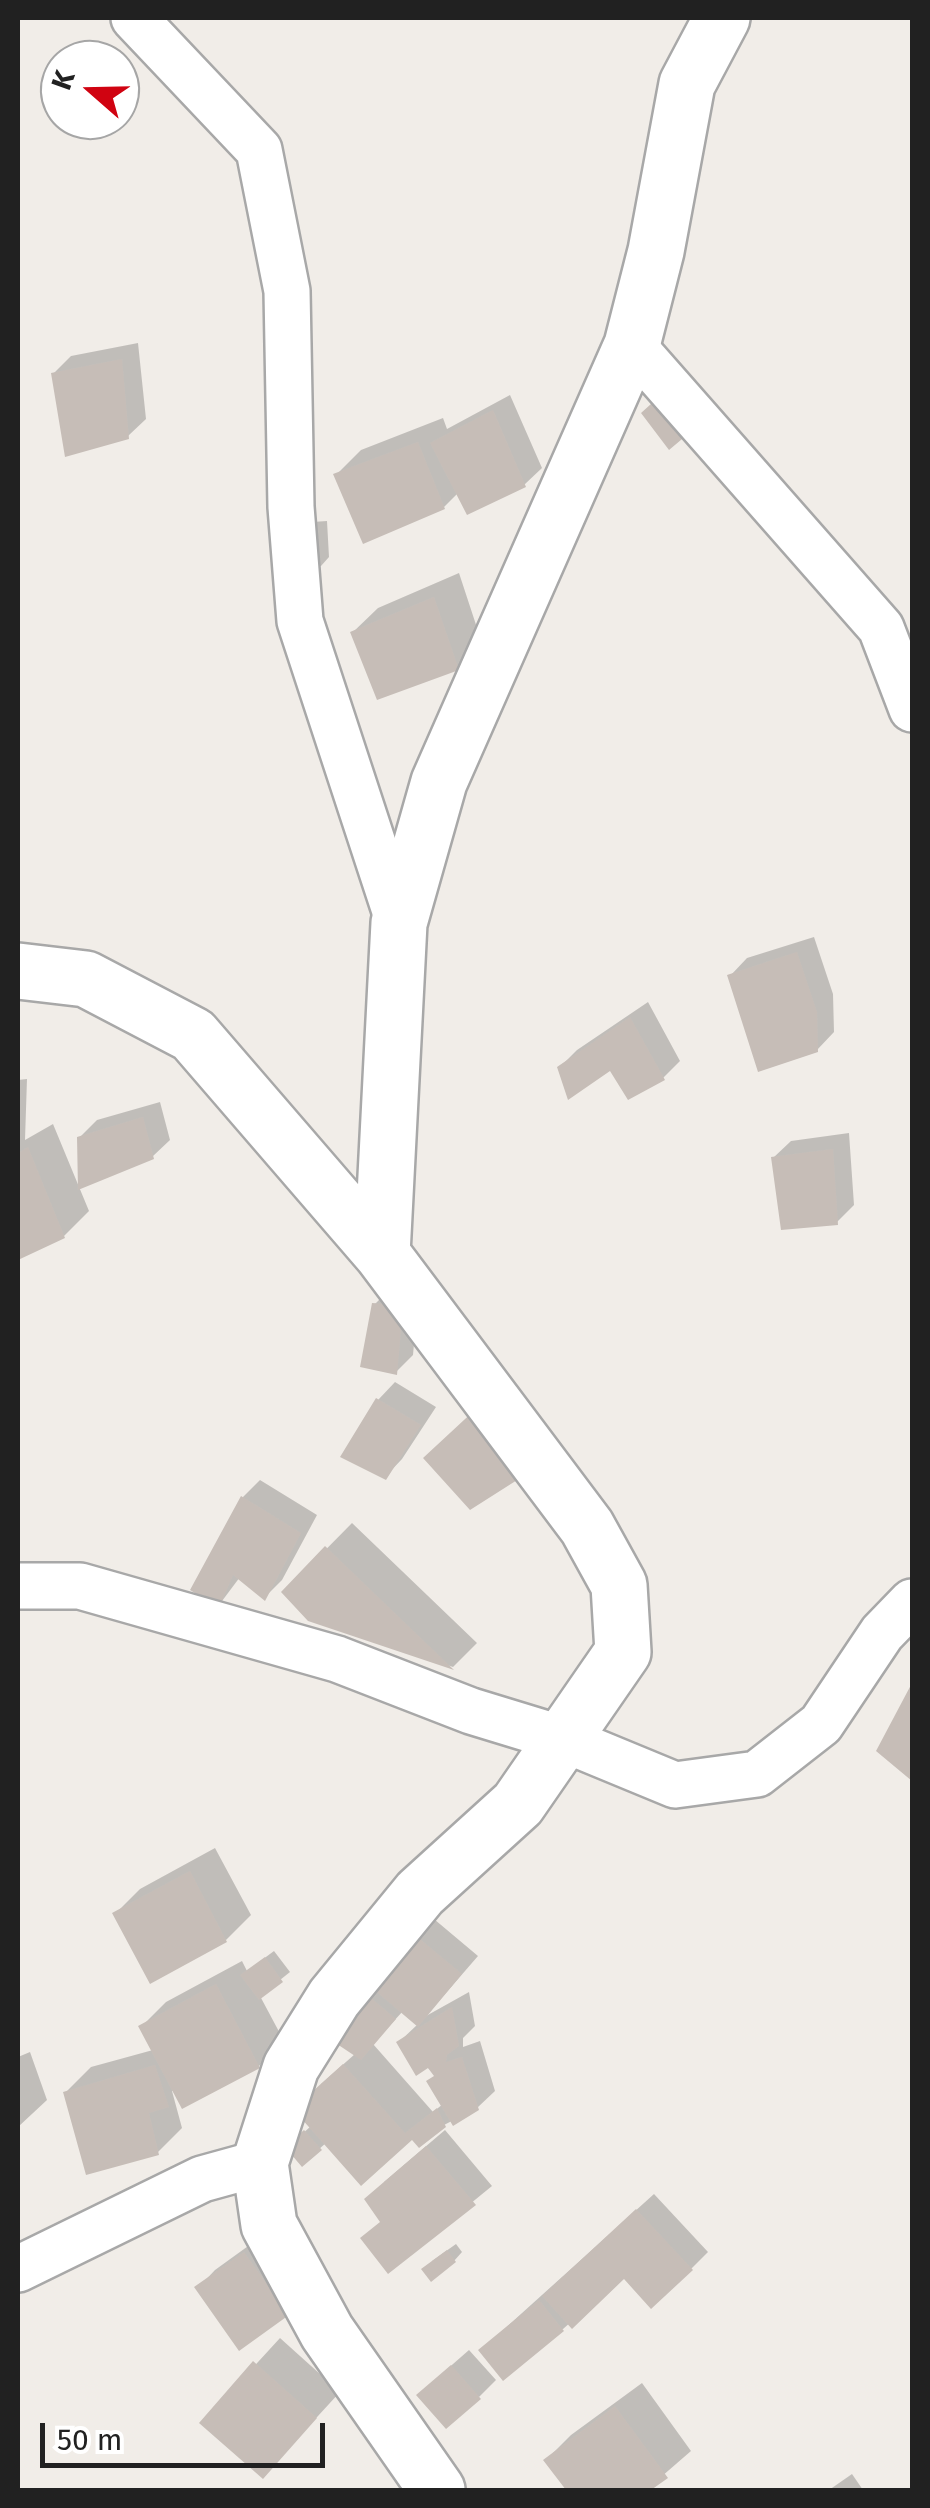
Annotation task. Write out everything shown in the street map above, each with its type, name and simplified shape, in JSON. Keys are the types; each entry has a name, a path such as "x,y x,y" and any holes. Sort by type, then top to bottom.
{"street":[{"path":"134,18 259,150 287,291 292,507 300,622 398,923"},
{"path":"382,1254 398,923 440,782 632,345 656,251 687,84 722,18"},
{"path":"632,345 882,628 912,708"},
{"path":"18,971 86,979 193,1035 382,1254 587,1527 620,1585 622,1652 566,1740 518,1804 420,1893 334,1998 291,2067 260,2163 269,2225 328,2332 436,2490"},
{"path":"18,1586 80,1586 337,1658 471,1710 566,1740 676,1785 756,1774 821,1724 882,1633 912,1602"},
{"path":"18,2269 202,2179 260,2163"}],"building":[{"path":"122,359 129,439 65,457 51,373"},
{"path":"661,395 694,429 669,450 641,413"},
{"path":"493,410 526,487 467,515 430,443"},
{"path":"418,442 445,509 363,544 333,474"},
{"path":"434,597 459,670 377,700 350,632"},
{"path":"797,952 817,1012 818,1052 758,1072 727,975"},
{"path":"630,1017 665,1080 628,1100 610,1071 568,1100 557,1067"},
{"path":"143,1117 154,1159 78,1190 77,1137"},
{"path":"28,1147 65,1238 18,1260 18,1153"},
{"path":"833,1149 838,1225 781,1230 771,1157"},
{"path":"372,1303 403,1305 397,1375 360,1367"},
{"path":"376,1398 421,1425 386,1480 340,1457"},
{"path":"478,1407 525,1475 470,1510 423,1458"},
{"path":"241,1496 301,1533 265,1601 233,1575 219,1608 190,1590"},
{"path":"325,1546 454,1670 308,1621 281,1592"},
{"path":"912,1683 912,1781 876,1751"},
{"path":"190,1871 227,1942 150,1984 112,1913"},
{"path":"409,1930 462,1974 418,2027 365,1982"},
{"path":"265,1957 283,1982 259,2000 240,1975"},
{"path":"216,1984 260,2068 182,2109 138,2026"},
{"path":"364,1992 396,2019 361,2060 331,2040"},
{"path":"452,2007 459,2046 447,2055 446,2062 462,2057 479,2110 453,2126 426,2081 434,2076 428,2068 416,2076 396,2042"},
{"path":"343,2064 405,2133 437,2108 446,2127 419,2148 412,2140 361,2186 293,2109"},
{"path":"155,2065 169,2107 149,2113 159,2155 86,2175 63,2092"},
{"path":"304,2130 322,2150 302,2167 285,2147"},
{"path":"426,2146 476,2205 388,2274 360,2238 380,2222 364,2199"},
{"path":"636,2209 693,2270 651,2309 624,2279 572,2329 542,2296"},
{"path":"447,2250 456,2262 431,2282 421,2269"},
{"path":"244,2252 289,2315 239,2351 194,2287"},
{"path":"539,2300 564,2331 503,2381 478,2350"},
{"path":"253,2361 317,2418 263,2479 199,2423"},
{"path":"451,2365 481,2399 446,2429 416,2395"},
{"path":"615,2406 668,2478 651,2490 566,2490 543,2460"}]}
